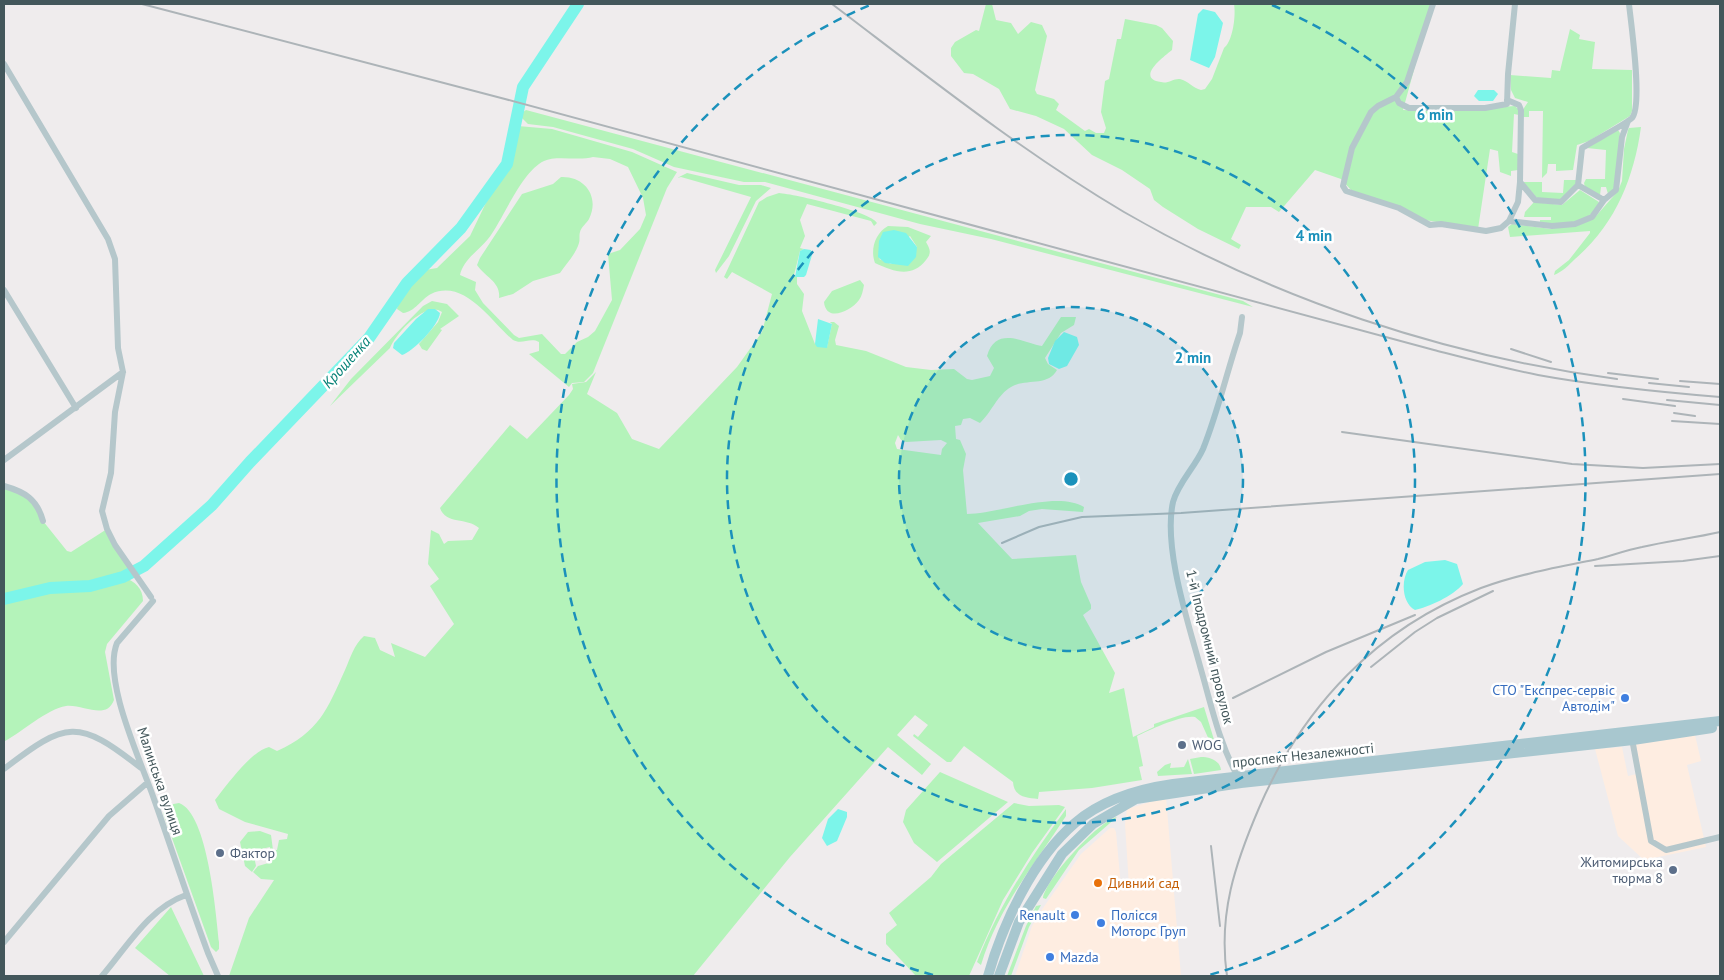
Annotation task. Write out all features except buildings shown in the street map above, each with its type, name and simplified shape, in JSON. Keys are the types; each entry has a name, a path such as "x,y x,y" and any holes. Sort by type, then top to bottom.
{"main road":[{"name":"проспект Незалежності","path":"1632,736 1720,721"},
{"name":"проспект Незалежності","path":"988,976 1004,929 1022,894 1054,845 1076,822 1092,810 1131,792 1149,787 1240,780 1720,727"},
{"name":"проспект Незалежності","path":"999,976 1013,936 1028,906 1062,854 1081,833 1136,799 1240,780"}],"street":[{"path":"1396,97 1398,103 1409,108 1485,108 1507,102 1519,105 1521,110 1518,202 1509,220 1501,228 1486,231 1441,224 1430,225 1399,208 1346,191 1343,186 1352,148 1370,112 1396,97 1401,92 1412,70 1433,4"},
{"path":"1507,102 1515,4"},
{"path":"1509,220 1552,226 1576,224 1592,217 1604,200 1614,193 1619,183 1622,137 1628,122 1636,111 1637,93 1629,4"},
{"path":"4,64 108,239 115,259 118,348 123,372 4,460"},
{"path":"1520,182 1540,202 1561,202 1578,185 1582,148 1628,122"},
{"path":"1578,185 1604,200"},
{"path":"4,290 76,408"},
{"name":"1-й Іподромний провулок","path":"1240,780 1224,747 1179,591 1172,538 1172,513 1176,495 1196,463 1206,439 1240,333 1242,318"},
{"name":"Малинська вулиця","path":"123,372 115,412 110,473 102,511 107,529 115,546 152,599 120,639 113,657 122,708 186,895 218,976"},
{"path":"4,486 22,491 27,495 41,512 44,521"},
{"path":"4,768 46,739 60,732 73,731 95,736 142,768"},
{"path":"1632,736 1651,841 1666,850 1720,837"},
{"path":"4,942 110,816 147,783"},
{"path":"102,976 151,917 170,901 186,895"}],"shaded area":[{"path":"1695,735 1701,761 1687,765 1706,847 1644,860 1618,836 1595,749 1622,747 1628,776 1641,773 1636,744"},
{"path":"1166,797 1181,976 1015,976 1032,926 1043,908 1081,854 1110,828 1114,828 1116,832 1121,887 1129,886 1125,824 1127,809"}],"green space":[{"path":"986,4 992,4 996,20 1011,23 1018,34 1031,22 1042,25 1047,36 1035,90 1037,94 1054,99 1059,104 1056,110 1085,131 1089,129 1096,133 1104,133 1106,128 1101,112 1105,81 1109,79 1117,39 1121,39 1125,19 1156,25 1162,28 1173,41 1172,50 1151,71 1150,76 1153,80 1169,82 1180,79 1201,90 1205,89 1212,79 1224,48 1230,40 1235,15 1234,4 1432,4 1403,110 1445,111 1515,106 1518,109 1519,115 1514,114 1512,152 1518,154 1518,170 1511,171 1511,176 1500,172 1498,151 1490,149 1478,229 1425,220 1351,190 1341,179 1315,170 1279,212 1271,207 1246,207 1231,239 1241,245 1239,249 1198,229 1163,207 1154,200 1150,189 1122,170 1092,155 1064,129 1036,116 1010,109 999,89 973,74 964,73 951,56 951,48 955,42 976,30 979,31"},
{"path":"1570,29 1580,35 1579,39 1595,42 1592,69 1632,70 1632,111 1630,116 1589,141 1577,145 1573,170 1556,171 1556,164 1548,164 1547,173 1542,178 1543,111 1529,111 1529,117 1523,117 1524,108 1528,102 1515,98 1511,90 1510,75 1551,78 1552,70 1560,71"},
{"path":"526,110 1243,301 1253,307 991,239 920,224 765,182 744,182 674,167 633,149 553,127 528,124 519,115"},
{"path":"518,126 552,129 632,152 677,172 667,188 593,373 584,382 572,383 569,387 529,354 539,351 539,342 513,340 477,305 455,292 443,291 431,294 407,312 403,313 397,309 398,303 415,278 425,270 437,268 470,236 507,159 509,140","holes":["593,157 610,159 628,167 643,198 646,215 640,229 620,250 608,254 612,300 595,331 577,342 565,354 561,354 542,334 519,338 514,335 483,303 475,290 476,282 460,275 464,265 494,231 520,186 536,167 544,161 554,158"]},
{"path":"1641,127 1628,182 1612,216 1589,246 1565,268 1554,275 1555,271 1569,260 1590,231 1510,237 1508,227 1512,224 1551,229 1596,216 1618,191 1622,181 1624,149 1629,128"},
{"path":"1618,130 1620,133 1615,188 1608,194 1606,187 1601,187 1600,195 1585,187 1584,183 1586,179 1605,179 1606,150 1587,148"},
{"path":"687,173 739,185 761,185 771,188 756,201 729,256 716,273 715,270 751,197 681,177 677,178"},
{"path":"561,177 577,180 583,184 588,189 593,203 589,219 581,230 576,251 560,273 533,281 513,294 499,298 498,288 477,265 480,258 522,194 553,184"},
{"path":"1564,180 1576,180 1576,184 1561,200 1538,199 1523,182 1542,182 1542,192 1563,193"},
{"path":"1580,190 1599,202 1595,210 1582,219 1557,224 1540,222 1540,220 1551,220 1551,217 1524,217 1525,212 1534,202 1562,205"},
{"path":"779,193 815,200 862,214 877,223 874,226 871,221 807,204 800,220 805,236 800,248 804,249 800,251 794,275 797,277 797,284 804,294 802,311 815,344 827,347 832,324 830,322 834,322 839,326 835,340 836,345 866,351 906,367 931,370 954,369 967,379 972,380 990,376 994,368 987,356 991,347 997,341 1011,338 1042,346 1061,317 1076,317 1074,325 1061,333 1045,358 1048,364 1057,370 1053,375 1048,379 1017,384 1006,390 980,423 970,418 963,419 961,425 955,426 956,439 960,440 966,454 963,470 967,514 1027,504 1059,501 1072,502 1084,507 1083,512 1042,509 1029,511 1020,516 978,523 1012,559 1076,555 1081,582 1091,605 1091,609 1083,615 1115,673 1109,693 1124,688 1133,737 1154,727 1154,724 1204,707 1215,743 1210,742 1201,722 1195,717 1175,720 1137,736 1143,766 1139,767 1142,780 1092,788 1039,792 1038,799 1034,799 1018,794 1013,782 964,746 951,762 947,762 913,736 914,734 918,737 928,725 915,715 897,735 931,764 922,775 888,747 790,857 693,976 229,976 249,918 274,880 261,879 253,872 258,866 272,862 270,847 253,851 256,866 252,872 245,866 240,842 248,832 260,831 271,835 273,850 277,850 279,840 287,839 288,834 245,822 219,809 215,800 240,769 255,755 269,747 277,751 291,744 312,728 327,708 355,648 364,636 375,638 380,650 395,657 391,643 425,657 454,624 430,586 439,579 428,564 431,530 439,534 444,544 448,541 472,540 479,528 447,517 440,508 510,425 527,439 569,395 573,389 572,384 586,382 596,372 587,394 617,413 632,439 659,449 737,367 762,332 772,294 732,272 727,279 724,277 759,202","holes":["898,435 901,440 906,442 941,440 947,443 942,449 941,455 897,449 895,443"]},
{"path":"888,226 908,227 931,236 926,242 930,251 928,258 921,266 902,272 875,263 873,247 877,237","holes":["910,236 917,247 891,264 879,259"]},
{"path":"860,280 864,285 859,300 845,311 839,313 829,312 824,302 832,291"},
{"path":"432,301 447,304 459,316 440,329 442,330 427,351 422,349 419,344 438,322 442,312 435,309 428,310 412,320 398,334 390,348 330,406 351,379 423,306"},
{"path":"4,486 27,495 43,521 67,551 71,552 107,529 134,571 124,577 138,586 143,596 143,601 107,644 105,652 114,700 110,706 106,710 100,711 73,706 59,708 51,711 5,741"},
{"path":"1211,758 1216,761 1221,770 1194,774 1190,759"},
{"path":"1188,759 1192,774 1158,776 1157,772 1165,765 1171,763 1170,768 1184,767"},
{"path":"940,772 1008,802 937,862 914,843 903,822 906,810"},
{"path":"179,803 189,811 204,844 216,910 219,949 216,952 211,947 163,813 168,805"},
{"path":"1014,803 1029,806 1059,805 1065,807 1032,853 1003,900 969,976 916,976 886,944 886,934 897,925 889,913 931,877 941,864"},
{"path":"1066,809 1066,816 1007,906 988,944 981,965 977,962 1005,901"},
{"path":"1117,817 1079,850 1046,899 1043,898 1053,878 1074,852 1098,829"},
{"path":"1041,905 1029,927 1011,976 1007,976 1026,926 1036,906"},
{"path":"171,907 204,976 170,976 135,948"}],"water":[{"path":"1203,9 1215,12 1223,23 1215,57 1209,68 1190,60 1198,14"},
{"path":"1478,90 1494,90 1498,94 1493,101 1479,101 1474,96"},
{"path":"894,230 906,233 917,247 916,257 908,266 885,263 878,257 879,241 883,232"},
{"path":"804,249 811,250 812,255 806,275 804,277 795,277 800,251"},
{"path":"428,309 435,309 440,313 439,318 419,344 402,355 393,348 394,343"},
{"path":"818,319 832,324 827,348 817,347 815,344"},
{"path":"1064,332 1077,337 1079,345 1067,366 1059,369 1049,364 1048,358 1055,341"},
{"path":"1445,560 1457,564 1463,584 1453,593 1415,610 1407,602 1404,592 1404,580 1408,570 1425,562"},
{"path":"838,809 847,812 847,817 837,841 827,846 822,838 828,819"}],"waterway":[{"name":"Крошенка","path":"4,599 50,588 90,586 123,577 144,566 212,505 250,462 369,338 407,283 461,228 507,164 523,87 578,4"}],"railway":[{"path":"142,4 505,99 1486,363 1538,375 1583,382 1651,391 1720,397"},
{"path":"832,4 975,112 1086,189 1181,243 1240,272 1362,320 1425,339 1553,369 1617,379"},
{"path":"1511,349 1551,362"},
{"path":"1608,373 1658,379"},
{"path":"1680,381 1720,384"},
{"path":"1649,383 1689,387"},
{"path":"1623,399 1675,406"},
{"path":"1667,400 1720,405"},
{"path":"1674,413 1695,416"},
{"path":"1672,421 1720,424"},
{"path":"1342,432 1572,464 1643,468 1720,464"},
{"path":"1002,543 1039,527 1082,517 1181,513 1720,474"},
{"path":"1227,976 1225,953 1227,910 1236,869 1259,808 1277,771 1298,736 1321,704 1377,648 1409,625 1443,605 1495,583 1539,571 1598,559 1636,548 1720,532"},
{"path":"1595,566 1683,561 1720,556"},
{"path":"1371,667 1415,632 1437,618 1493,591"},
{"path":"1233,698 1326,652 1415,615"},
{"path":"1211,846 1220,926"}],"place":[{"name":"СТО \"Експрес-сервіс Автодім\"","path":"1625,698"},
{"name":"WOG","path":"1182,745"},
{"name":"Фактор","path":"220,853"},
{"name":"Житомирська тюрма 8","path":"1673,870"},
{"name":"Дивний сад","path":"1098,883"},
{"name":"Renault","path":"1075,915"},
{"name":"Полісся Моторс Груп","path":"1101,923"},
{"name":"Mazda","path":"1050,957"}]}
